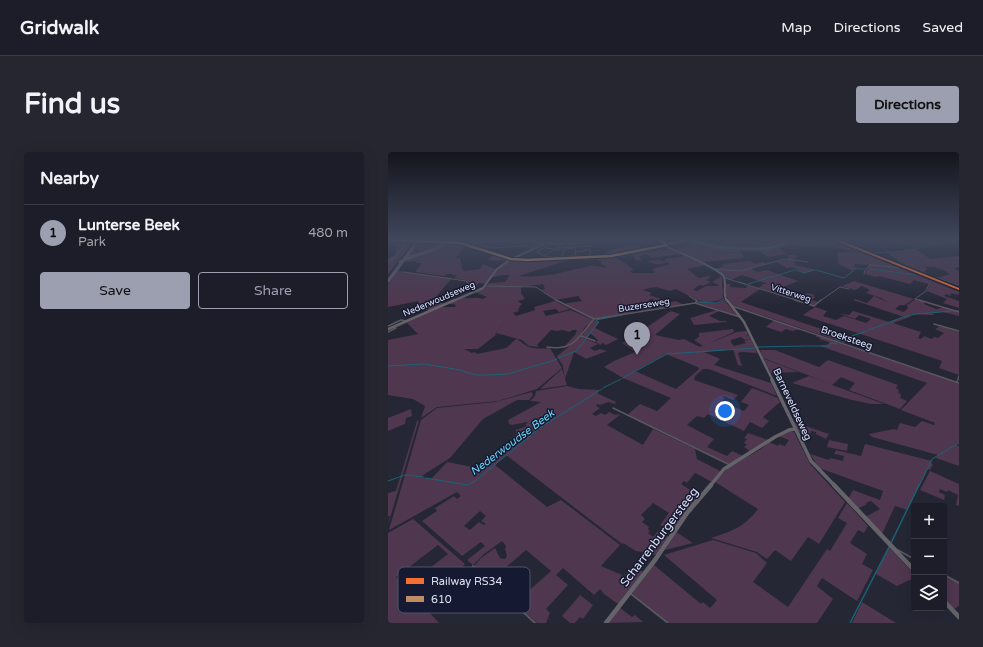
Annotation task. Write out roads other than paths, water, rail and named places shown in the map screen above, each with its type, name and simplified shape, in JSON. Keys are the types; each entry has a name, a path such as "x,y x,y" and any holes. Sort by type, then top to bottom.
{"highway":[{"path":"388,276 399,262"},
{"path":"388,281 400,262"}],"main road":[{"name":"Nederwoudseweg","path":"388,330 486,286 497,269 508,262"},
{"path":"700,262 715,269 724,278"},
{"name":"Barneveldseweg","path":"724,278 724,296 741,317 808,456 815,466 911,567"},
{"name":"Scharrenburgersteeg","path":"606,623 655,560 687,513 724,469 751,454 775,437 789,430 795,429"},
{"path":"947,604 959,617"}],"street":[{"path":"715,269 741,271 774,262"},
{"path":"903,262 912,269 959,285"},
{"path":"864,274 865,270 870,265 903,268 931,280"},
{"path":"404,272 464,280 476,291"},
{"name":"Vitterweg","path":"724,278 814,306 827,295 840,287 849,289"},
{"path":"935,278 931,280 926,291 915,299 959,312"},
{"path":"486,286 536,287 563,305 594,319 586,327 581,336 566,348 546,347"},
{"path":"689,296 697,301 695,303"},
{"name":"Buzerseweg","path":"594,319 695,303 741,317"},
{"name":"Broeksteeg","path":"731,306 958,382"},
{"path":"388,326 402,320 407,321"},
{"path":"934,324 959,331"},
{"path":"388,330 396,328"},
{"path":"581,336 595,342"},
{"path":"958,382 959,376"},
{"path":"612,408 730,465"},
{"path":"893,549 911,558"},
{"path":"947,577 959,583"},
{"path":"630,593 668,623"},
{"path":"524,613 535,623"}],"waterway":[{"path":"717,269 724,275"},
{"path":"859,269 864,269"},
{"path":"870,269 915,275"},
{"path":"748,284 795,270"},
{"path":"796,270 804,273 814,270"},
{"path":"816,270 844,278 853,271"},
{"path":"725,276 729,279"},
{"path":"739,282 746,284"},
{"path":"698,302 716,303 724,299"},
{"name":"Nederwoudse Beek","path":"930,313 952,311"},
{"name":"Nederwoudse Beek","path":"904,317 915,314 929,313"},
{"path":"587,337 599,322 596,320 622,315"},
{"name":"Nederwoudse Beek","path":"877,327 903,317"},
{"name":"Nederwoudse Beek","path":"868,330 876,327"},
{"name":"Nederwoudse Beek","path":"837,341 867,331"},
{"path":"558,358 576,351 586,339"},
{"name":"Nederwoudse Beek","path":"807,346 829,346 831,343 836,344 835,342"},
{"name":"Nederwoudse Beek","path":"758,347 806,346"},
{"name":"Nederwoudse Beek","path":"623,378 667,354 755,348"},
{"path":"542,364 557,359"},
{"path":"388,366 424,364"},
{"path":"425,364 460,370 475,375 486,375"},
{"path":"487,375 508,374 541,364"},
{"name":"Nederwoudse Beek","path":"603,388 621,379"},
{"name":"Nederwoudse Beek","path":"426,478 467,485 475,481 541,427 602,389"},
{"path":"919,486 932,459 959,443"},
{"name":"Nederwoudse Beek","path":"388,481 405,475"},
{"name":"Nederwoudse Beek","path":"406,475 424,477"},
{"path":"891,543 919,485"},
{"path":"850,623 889,547"}],"rail line":[{"name":"RS34","path":"892,262 959,289"}],"place":[{"name":"Lunterse Beek","path":"637,355"}]}
